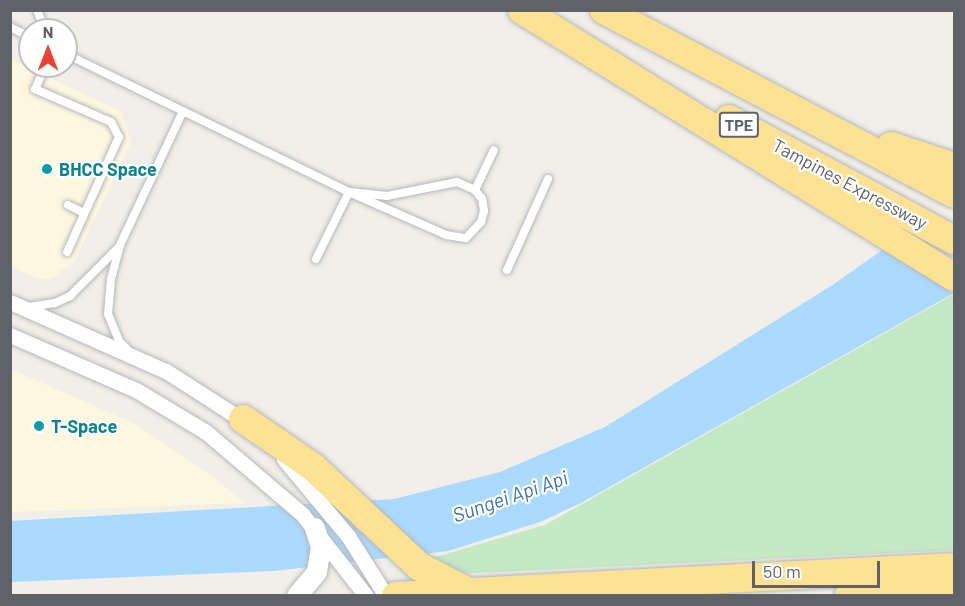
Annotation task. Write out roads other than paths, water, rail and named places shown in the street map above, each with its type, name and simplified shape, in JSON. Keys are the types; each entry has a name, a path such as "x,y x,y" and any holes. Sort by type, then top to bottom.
{"highway":[{"name":"Tampines Expressway","path":"522,10 954,240"},
{"path":"522,10 954,277"},
{"name":"TPE","path":"604,10 954,194"},
{"path":"818,123 954,167"},
{"path":"243,419 279,441 326,493 420,567 471,592"},
{"path":"396,596 954,567"},
{"path":"849,596 954,591"}],"street":[{"path":"17,305 133,355 243,419"},
{"path":"10,335 162,404 221,443 283,495 315,528 366,596"},
{"path":"326,493 386,596"},
{"path":"297,596 317,572 321,547 315,528"}],"lane":[{"path":"78,60 349,192 457,238 466,238 481,222 482,199 475,190 457,182 387,196 349,192"},
{"path":"40,78 35,88 111,122 117,129 119,137 67,252"},
{"path":"133,355 119,341 108,314 107,295 120,245 183,111"},
{"path":"475,190 494,150"},
{"path":"507,270 548,179"},
{"path":"316,260 349,192"},
{"path":"68,205 84,213"},
{"path":"17,305 55,303 69,296 120,245"}],"water":[{"name":"Sungei Api Api","path":"885,248 954,293 581,503 540,522 448,551 274,571 11,582 10,521 394,499 500,472 605,427 834,284"}],"place":[{"name":"BHCC Space","path":"47,169"},
{"name":"T-Space","path":"39,426"}]}
